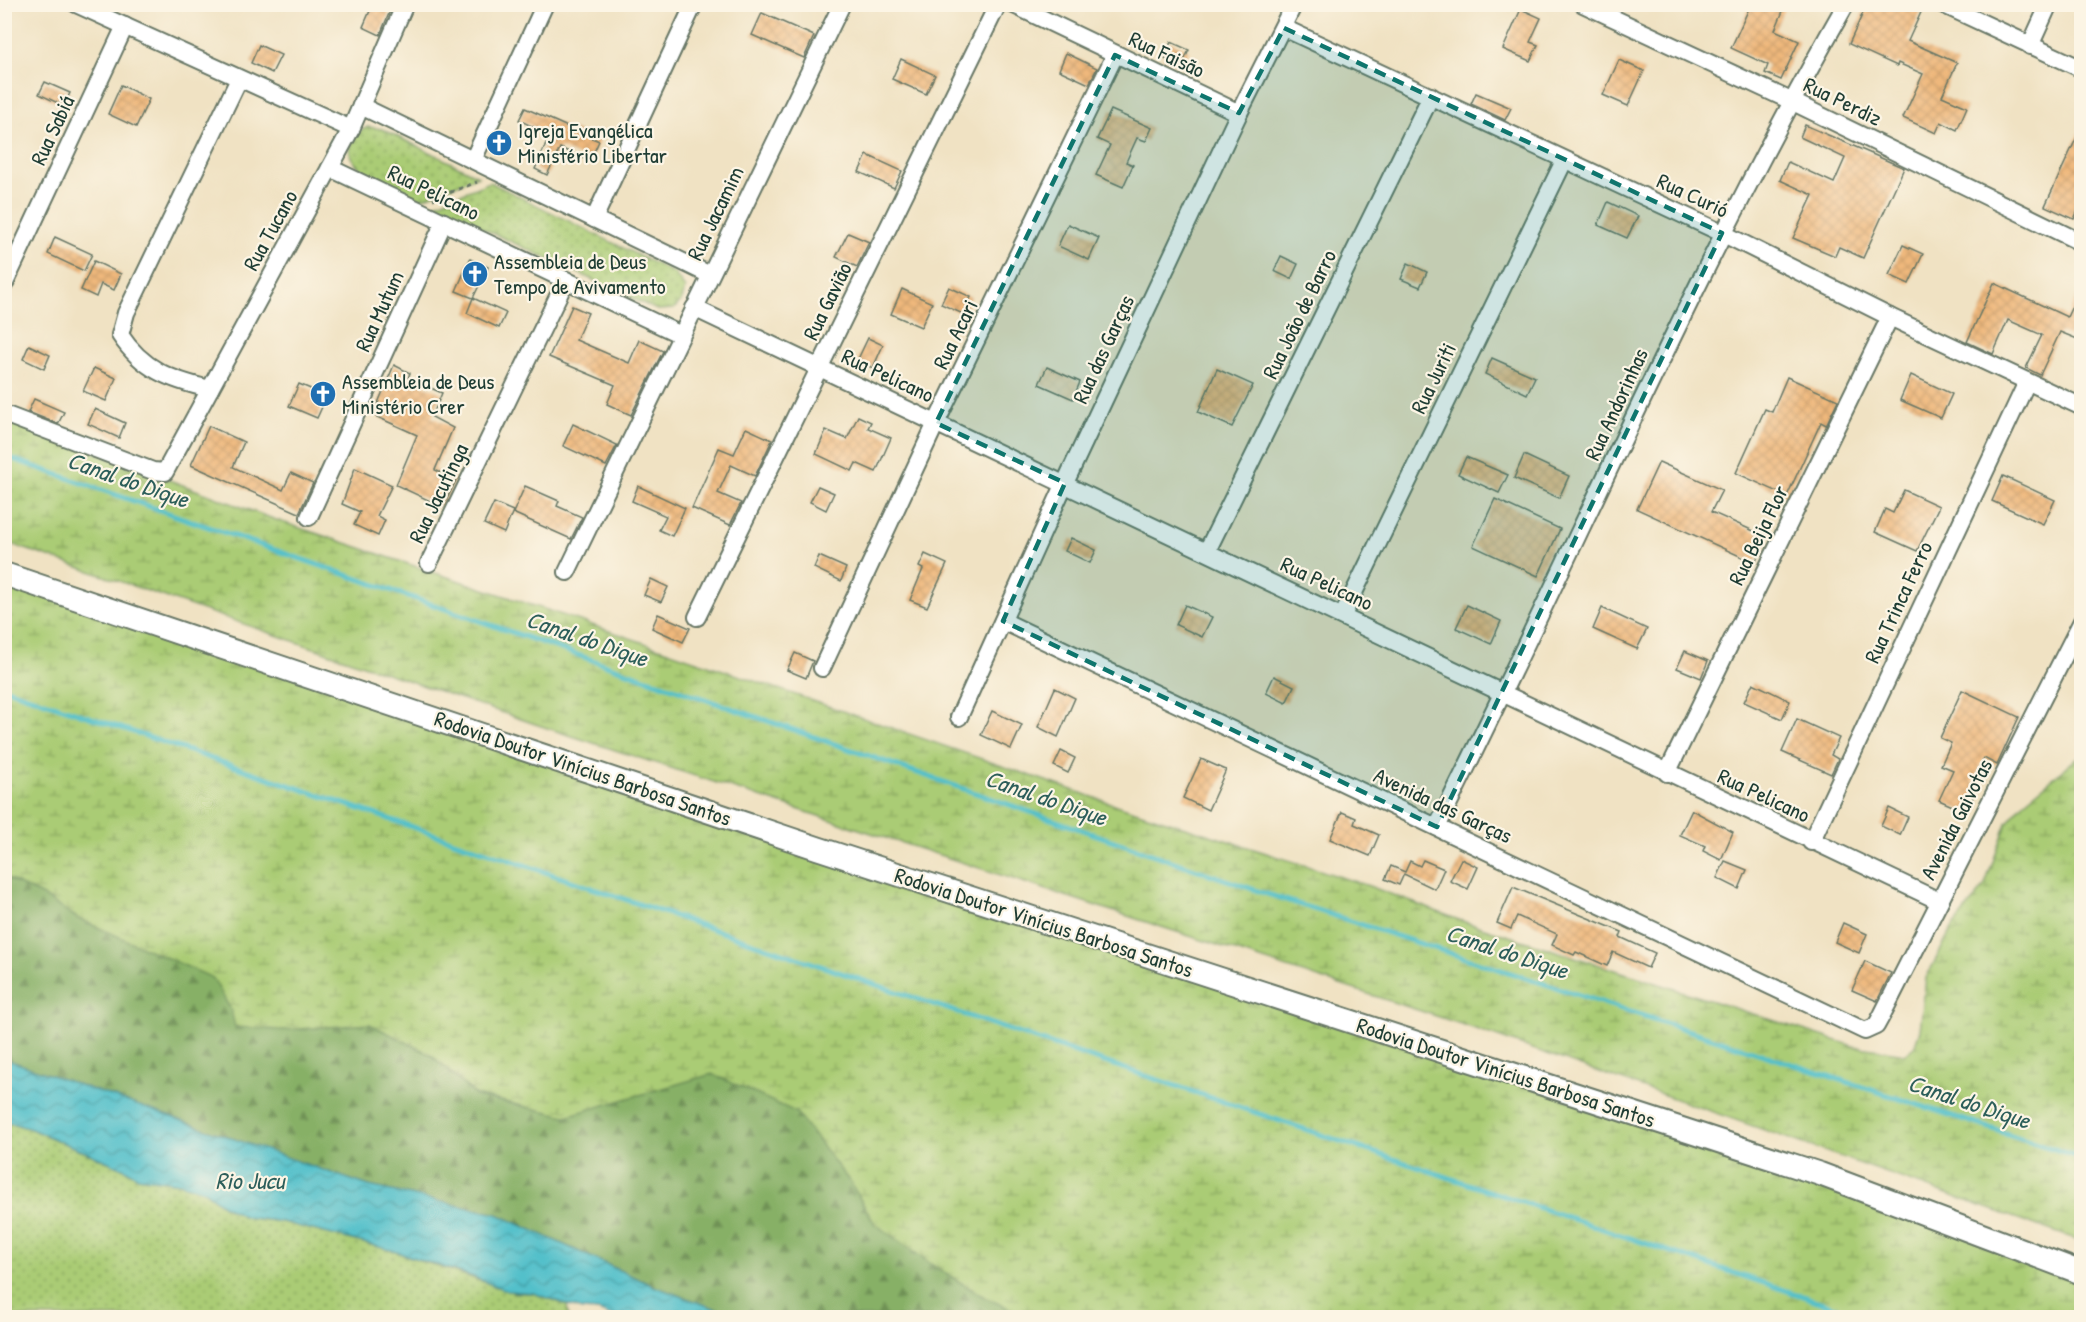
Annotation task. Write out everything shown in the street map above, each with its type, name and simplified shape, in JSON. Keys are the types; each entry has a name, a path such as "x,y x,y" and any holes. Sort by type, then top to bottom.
{"main road":[{"name":"Rodovia Doutor Vinícius Barbosa Santos","path":"4,574 817,848 1820,1174 2082,1273"}],"street":[{"path":"76,4 351,129"},
{"path":"473,160 545,4"},
{"path":"594,219 694,4"},
{"name":"Rua Jacamim","path":"567,572 842,4"},
{"name":"Rua Gavião","path":"697,617 998,4"},
{"name":"Rua Faisão","path":"1012,4 1239,113"},
{"name":"Rua das Garças","path":"959,717 1065,483 1239,113 1284,28 1294,4"},
{"name":"Rua Perdiz","path":"1583,4 1791,101 2082,243"},
{"name":"Rua Andorinhas","path":"1437,827 1504,693 1722,233 1791,101 1846,4"},
{"path":"1942,4 2082,69"},
{"path":"2030,46 2049,4"},
{"name":"Rua Tucano","path":"4,414 153,471 165,472 351,129 399,6"},
{"name":"Rua Sabiá","path":"4,285 125,26"},
{"name":"Rua Curió","path":"1284,28 1722,233 1890,317 2082,407"},
{"name":"Rua Acari","path":"822,668 936,423 1115,54"},
{"path":"210,389 170,380 130,351 120,335 126,313 239,79"},
{"name":"Rua João de Barro","path":"1207,551 1431,96"},
{"name":"Rua Pelicano","path":"361,106 710,275"},
{"name":"Rua Juriti","path":"1343,615 1564,161"},
{"name":"Rua Pelicano","path":"330,168 681,336"},
{"name":"Rua Mutum","path":"309,517 444,222"},
{"name":"Rua Jacutinga","path":"429,563 566,280"},
{"name":"Rua Pelicano","path":"694,308 1343,615 1666,773 1939,901"},
{"name":"Rua Beija Flor","path":"1666,773 1890,317"},
{"name":"Rua Trinca Ferro","path":"1811,842 2026,382"},
{"name":"Avenida das Garças","path":"1003,621 1865,1031"},
{"name":"Avenida Gaivotas","path":"1865,1031 1876,1026 1882,1015 2082,621"}],"path":[{"path":"421,211 426,201 486,179 490,169"}],"highlighted area":[{"path":"1284,28 1722,233 1437,827 1003,621 1065,483 936,423 1115,55 1239,113"}],"green space":[{"path":"368,127 382,129 478,176 421,199 387,184 362,170 349,152 354,137"},
{"path":"490,182 674,273 685,288 682,300 674,309 657,310 433,205"},
{"path":"4,418 276,520 592,625 1110,803 1369,886 1459,920 1853,1046 1905,1054 1914,1047 1920,1030 1926,978 1954,925 1984,887 2007,823 2025,801 2081,755 2081,1241 1467,1026 541,726 5,542"},
{"path":"4,573 2081,1273 2081,1317 1030,1317 986,1298 937,1268 875,1224 850,1182 796,1112 712,1074 566,1116 476,1095 430,1054 370,1024 282,1030 235,1027 231,1010 213,978 79,919 43,896 5,877"},
{"path":"4,877 43,896 79,919 213,978 231,1010 282,1030 370,1024 430,1054 476,1096 566,1116 712,1074 796,1112 850,1182 875,1224 937,1268 986,1298 1030,1317 739,1317 656,1287 497,1214 369,1186 5,1059"},
{"path":"4,1121 31,1129 125,1169 138,1177 180,1183 204,1191 224,1206 245,1217 282,1222 387,1249 516,1293 533,1293 567,1305 568,1317 5,1317"}],"water":[{"name":"Rio Jucu","path":"5,1059 369,1186 497,1214 656,1287 739,1317 614,1317 598,1311 582,1310 533,1293 507,1291 471,1276 387,1249 282,1222 245,1217 224,1206 204,1191 180,1183 138,1177 125,1169 31,1129 5,1121"}],"building":[{"path":"373,4 390,11 380,35 363,27"},
{"path":"1751,4 1786,4 1775,30 1799,41 1781,80 1765,73 1768,65 1731,48"},
{"path":"1867,4 1909,4 1922,10 1908,41 1957,63 1942,96 1967,107 1957,130 1941,122 1936,133 1903,118 1923,74 1898,63 1897,66 1849,44"},
{"path":"1521,9 1541,18 1530,42 1538,45 1530,61 1503,49"},
{"path":"762,13 814,36 804,58 752,35"},
{"path":"1171,42 1189,50 1181,67 1163,58"},
{"path":"259,45 281,55 272,73 251,63"},
{"path":"1066,53 1097,68 1089,84 1059,70"},
{"path":"901,59 935,75 926,94 892,79"},
{"path":"1619,60 1644,71 1628,106 1603,95"},
{"path":"45,82 70,93 64,106 39,94"},
{"path":"121,85 149,99 136,127 108,114"},
{"path":"1476,93 1511,108 1505,120 1471,104"},
{"path":"525,108 599,141 590,161 560,148 547,175 535,169 550,135 519,120"},
{"path":"1111,110 1152,128 1146,141 1137,138 1126,162 1133,165 1123,187 1096,175 1110,145 1097,139"},
{"path":"1805,125 1904,168 1863,258 1839,247 1835,256 1793,238 1813,195 1780,180 1788,162 1834,183 1845,158 1800,137"},
{"path":"2082,126 2082,202 2074,219 2045,206"},
{"path":"867,155 902,171 894,188 859,172"},
{"path":"1608,202 1638,216 1627,238 1598,225"},
{"path":"1068,224 1099,238 1089,260 1058,246"},
{"path":"848,233 869,242 857,267 836,257"},
{"path":"55,237 92,254 84,271 48,254"},
{"path":"1903,245 1923,254 1909,284 1889,275"},
{"path":"1281,256 1298,264 1291,279 1274,271"},
{"path":"470,259 488,267 473,298 456,291"},
{"path":"94,261 121,274 114,290 101,284 96,297 81,290"},
{"path":"1408,263 1427,272 1420,287 1401,279"},
{"path":"1994,283 2067,317 2082,285 2082,341 2060,332 2040,375 2026,368 2042,335 2008,320 1993,354 1967,342"},
{"path":"949,287 971,297 963,314 941,304"},
{"path":"902,289 932,303 921,327 891,314"},
{"path":"473,298 506,313 499,328 467,313"},
{"path":"572,306 588,313 576,340 629,363 639,340 663,351 631,415 607,404 615,385 549,357"},
{"path":"868,338 883,345 873,368 857,361"},
{"path":"29,345 50,355 44,369 23,359"},
{"path":"1492,358 1535,377 1527,394 1485,374"},
{"path":"394,365 410,373 408,378 442,393 432,417 453,428 435,470 456,480 443,507 396,485 417,435 373,415"},
{"path":"1047,367 1080,382 1073,399 1039,384"},
{"path":"94,368 116,378 106,401 83,391"},
{"path":"1217,369 1253,385 1232,427 1198,412"},
{"path":"1911,375 1952,394 1941,418 1900,400"},
{"path":"1787,377 1838,400 1826,425 1821,422 1787,496 1736,473 1765,409 1772,412"},
{"path":"299,384 327,396 317,418 289,406"},
{"path":"34,399 64,412 58,424 28,412"},
{"path":"95,409 125,423 119,438 88,424"},
{"path":"858,416 871,422 868,428 891,438 876,472 856,463 852,471 816,454 826,430 847,439"},
{"path":"573,424 617,445 606,466 563,446"},
{"path":"209,426 244,442 233,467 283,490 291,473 313,483 299,513 191,465"},
{"path":"746,428 772,440 755,476 731,465 718,493 741,503 730,525 692,508 719,448 734,454"},
{"path":"1524,455 1569,476 1559,498 1514,478"},
{"path":"1466,457 1508,475 1499,493 1458,474"},
{"path":"1659,462 1722,490 1711,512 1767,537 1755,563 1637,509"},
{"path":"355,468 392,485 377,516 385,520 378,536 354,525 360,512 342,504"},
{"path":"2003,476 2055,500 2043,524 1992,501"},
{"path":"525,486 559,501 557,506 582,517 571,539 513,513"},
{"path":"638,486 685,508 672,536 659,530 666,516 632,501"},
{"path":"818,486 834,493 826,510 810,502"},
{"path":"1904,490 1939,506 1917,551 1875,532 1885,509 1893,513"},
{"path":"1495,499 1560,529 1538,576 1473,546"},
{"path":"494,503 513,511 504,533 484,524"},
{"path":"1071,538 1096,550 1090,563 1065,551"},
{"path":"925,554 947,564 927,607 910,600 923,569 919,567"},
{"path":"819,556 846,568 841,581 814,568"},
{"path":"651,579 668,587 661,602 644,595"},
{"path":"1185,605 1212,617 1202,637 1176,625"},
{"path":"1467,605 1501,621 1491,644 1456,628"},
{"path":"1602,608 1647,629 1637,649 1593,629"},
{"path":"658,614 690,628 683,642 652,628"},
{"path":"1685,651 1708,661 1701,678 1677,668"},
{"path":"795,653 813,661 806,678 787,670"},
{"path":"1274,676 1294,686 1286,703 1266,693"},
{"path":"1753,683 1790,701 1782,719 1744,702"},
{"path":"1055,688 1075,698 1058,737 1038,727"},
{"path":"1962,690 2019,717 1997,765 1984,758 1973,783 1978,786 1966,812 1939,800 1953,770 1941,765 1951,743 1940,738"},
{"path":"992,711 1022,725 1011,749 981,735"},
{"path":"1797,719 1839,738 1831,755 1838,759 1831,774 1782,752"},
{"path":"1061,751 1075,758 1068,773 1054,766"},
{"path":"1201,759 1226,770 1208,810 1183,798"},
{"path":"1889,808 1908,817 1900,835 1881,826"},
{"path":"1692,810 1733,832 1721,860 1703,851 1705,846 1680,835"},
{"path":"1342,812 1356,818 1354,824 1379,835 1370,856 1330,839"},
{"path":"1461,859 1478,867 1468,889 1450,881"},
{"path":"1423,860 1444,869 1435,889 1404,874 1399,885 1385,879 1391,866 1405,872 1410,861 1420,866"},
{"path":"1725,861 1747,870 1739,889 1717,878"},
{"path":"1513,887 1622,932 1620,937 1655,953 1648,968 1613,952 1607,966 1576,952 1574,955 1552,945 1557,934 1517,916 1511,929 1497,923"},
{"path":"1843,923 1867,934 1859,953 1835,942"},
{"path":"1865,961 1891,973 1877,1001 1852,990"}],"waterway":[{"name":"Canal do Dique","path":"4,456 1264,893 2082,1158"},
{"path":"4,688 1015,1032 1868,1318"}],"place":[{"name":"Igreja Evangélica Ministério Libertar","path":"499,143"},
{"name":"Assembleia de Deus Tempo de Avivamento","path":"475,274"},
{"name":"Assembleia de Deus Ministério Crer","path":"323,394"}]}
